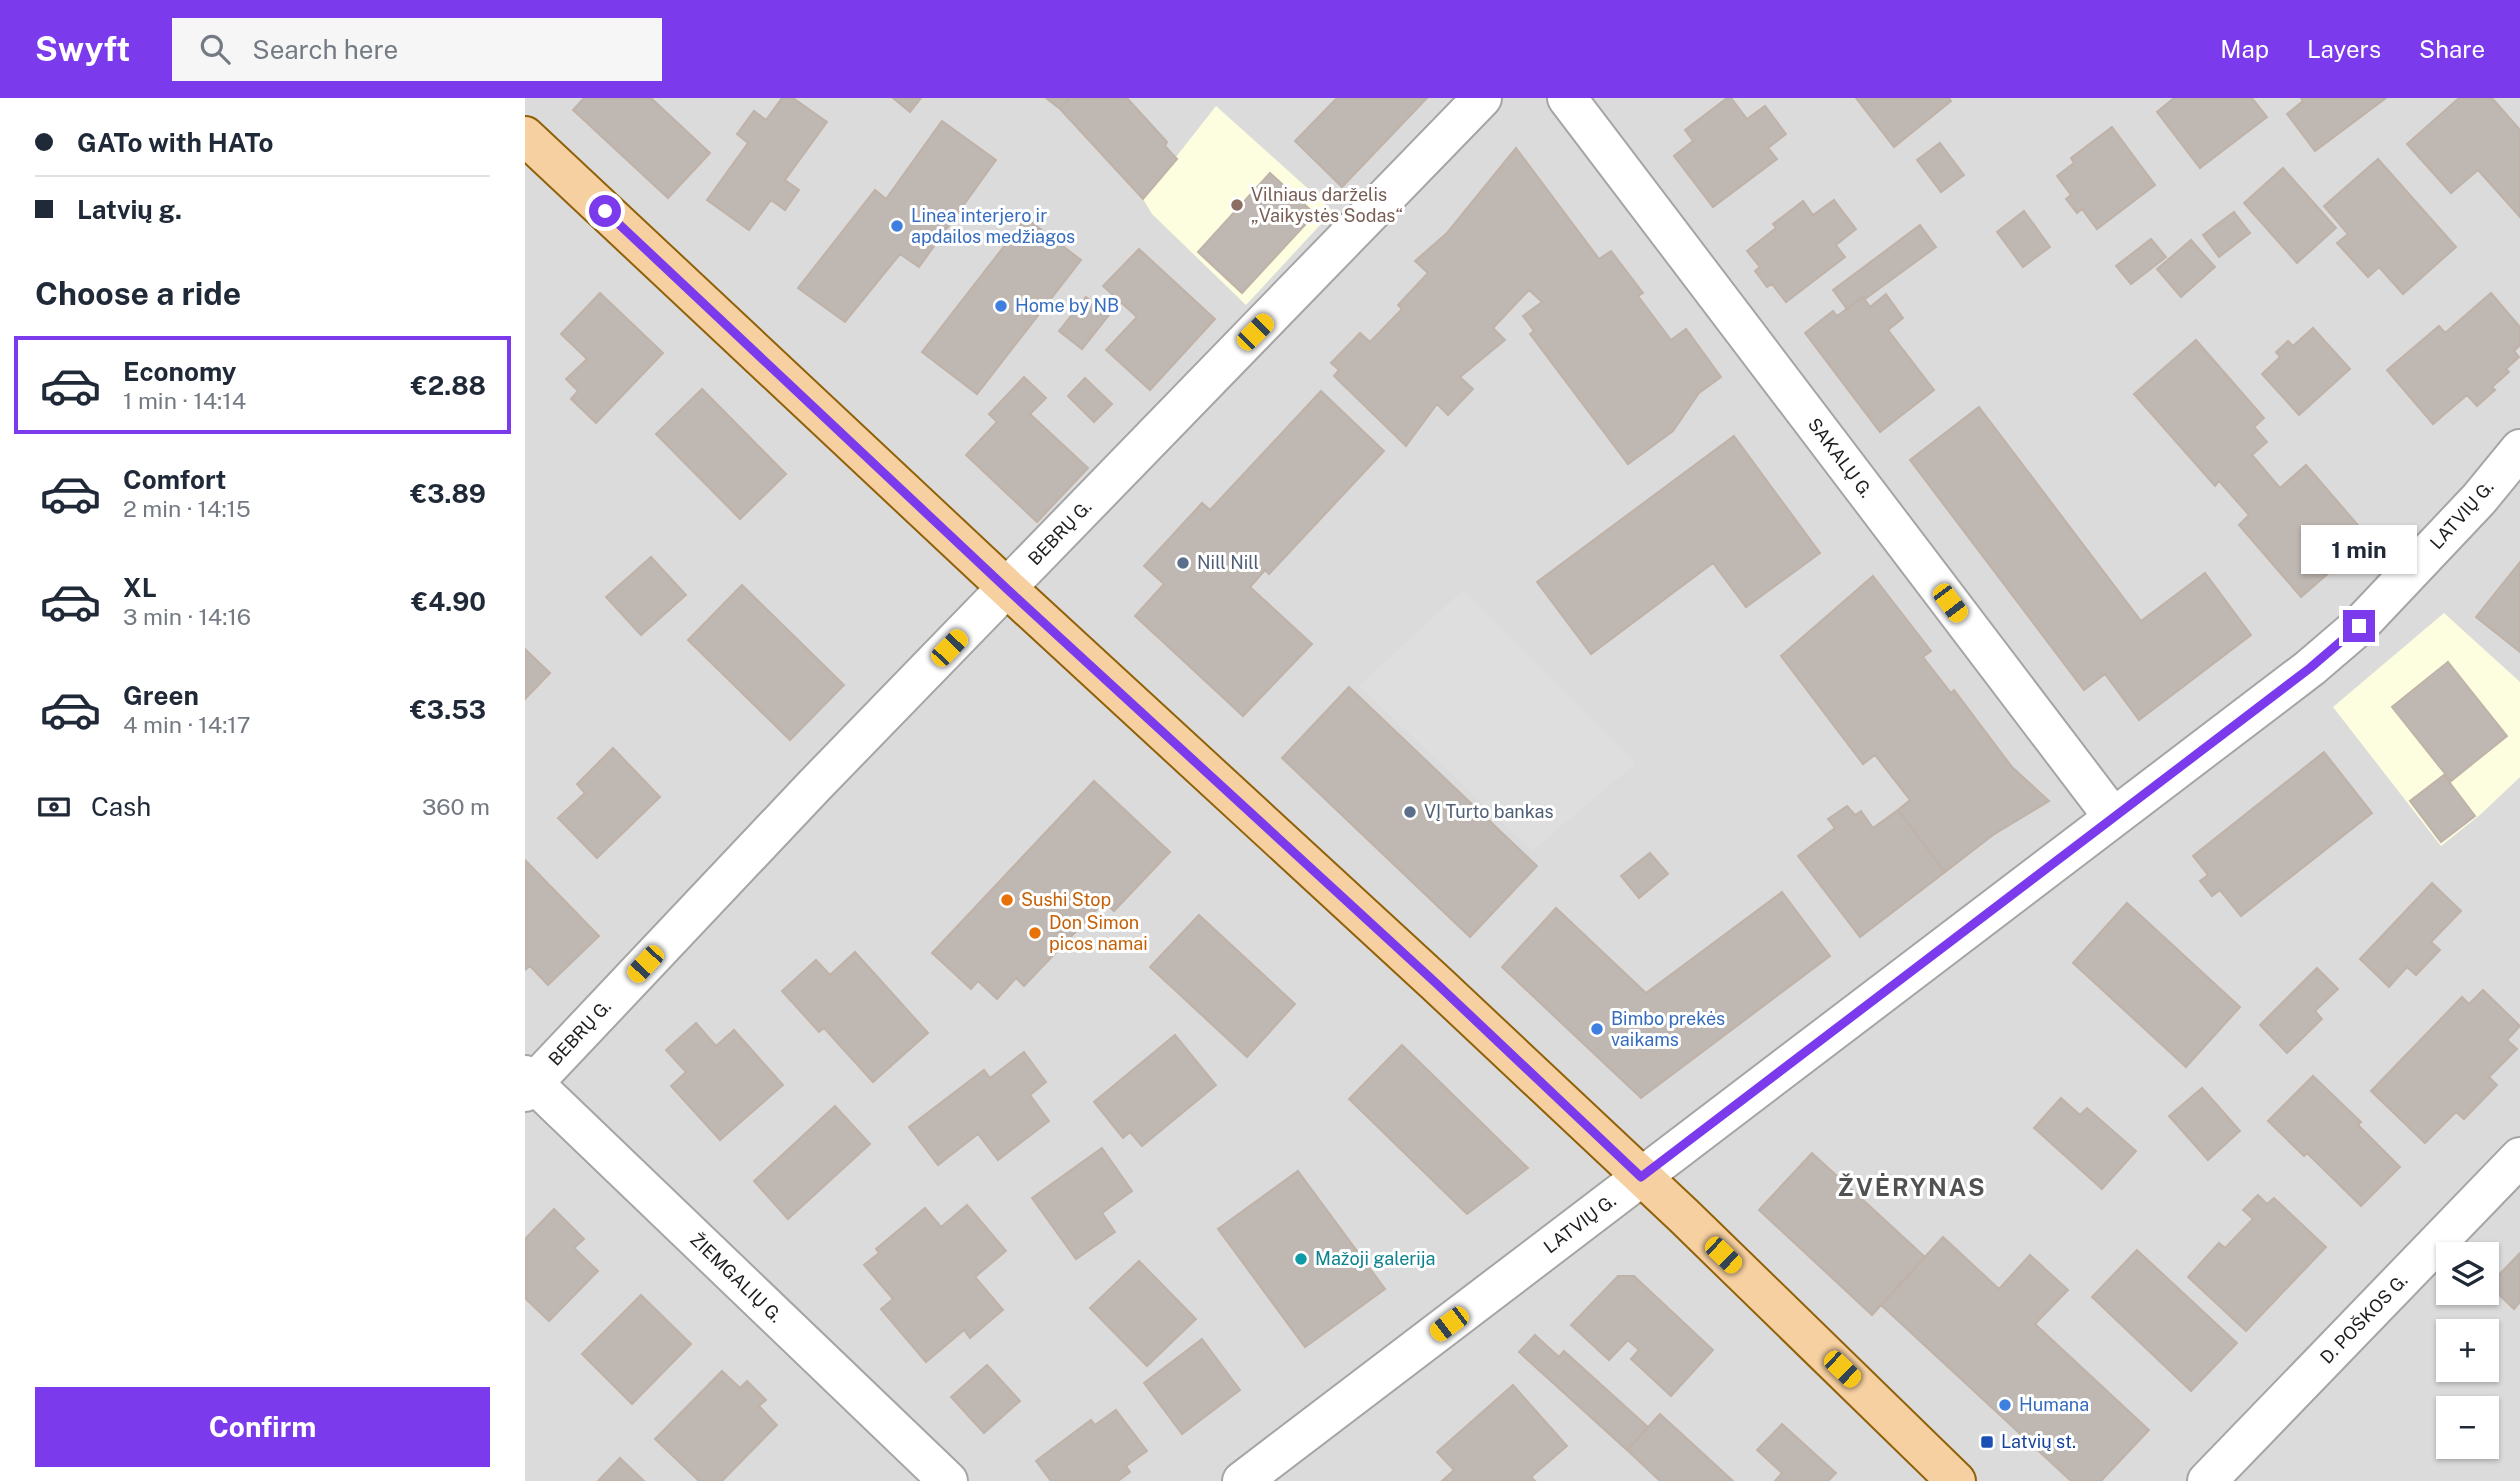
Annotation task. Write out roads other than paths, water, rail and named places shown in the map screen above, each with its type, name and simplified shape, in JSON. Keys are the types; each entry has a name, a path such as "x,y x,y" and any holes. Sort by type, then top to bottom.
{"main road":[{"path":"525,135 1007,589 1437,984 1956,1481"}],"street":[{"name":"BEBRŲ G.","path":"528,1083 1482,98"},
{"name":"SAKALŲ G.","path":"1567,98 2113,817"},
{"name":"LATVIŲ G.","path":"1242,1481 2310,668 2359,626 2479,499 2520,449"},
{"name":"ŽIEMGALIŲ G.","path":"528,1083 948,1481"},
{"name":"D. POŠKOS G.","path":"2207,1481 2520,1157"}],"place":[{"name":"Vilniaus darželis „Vaikystės Sodas“","path":"1237,205"},
{"name":"Linea interjero ir apdailos medžiagos","path":"897,226"},
{"name":"Home by NB","path":"1001,306"},
{"name":"Nill Nill","path":"1183,563"},
{"name":"VĮ Turto bankas","path":"1410,812"},
{"name":"Sushi Stop","path":"1007,900"},
{"name":"Don Simon picos namai","path":"1035,933"},
{"name":"Bimbo prekės vaikams","path":"1597,1029"},
{"name":"Mažoji galerija","path":"1301,1259"},
{"name":"Humana","path":"2005,1405"},
{"name":"Latvių st.","path":"1987,1442"}],"district":[{"name":"ŽVĖRYNAS","path":"1912,1188"}]}
